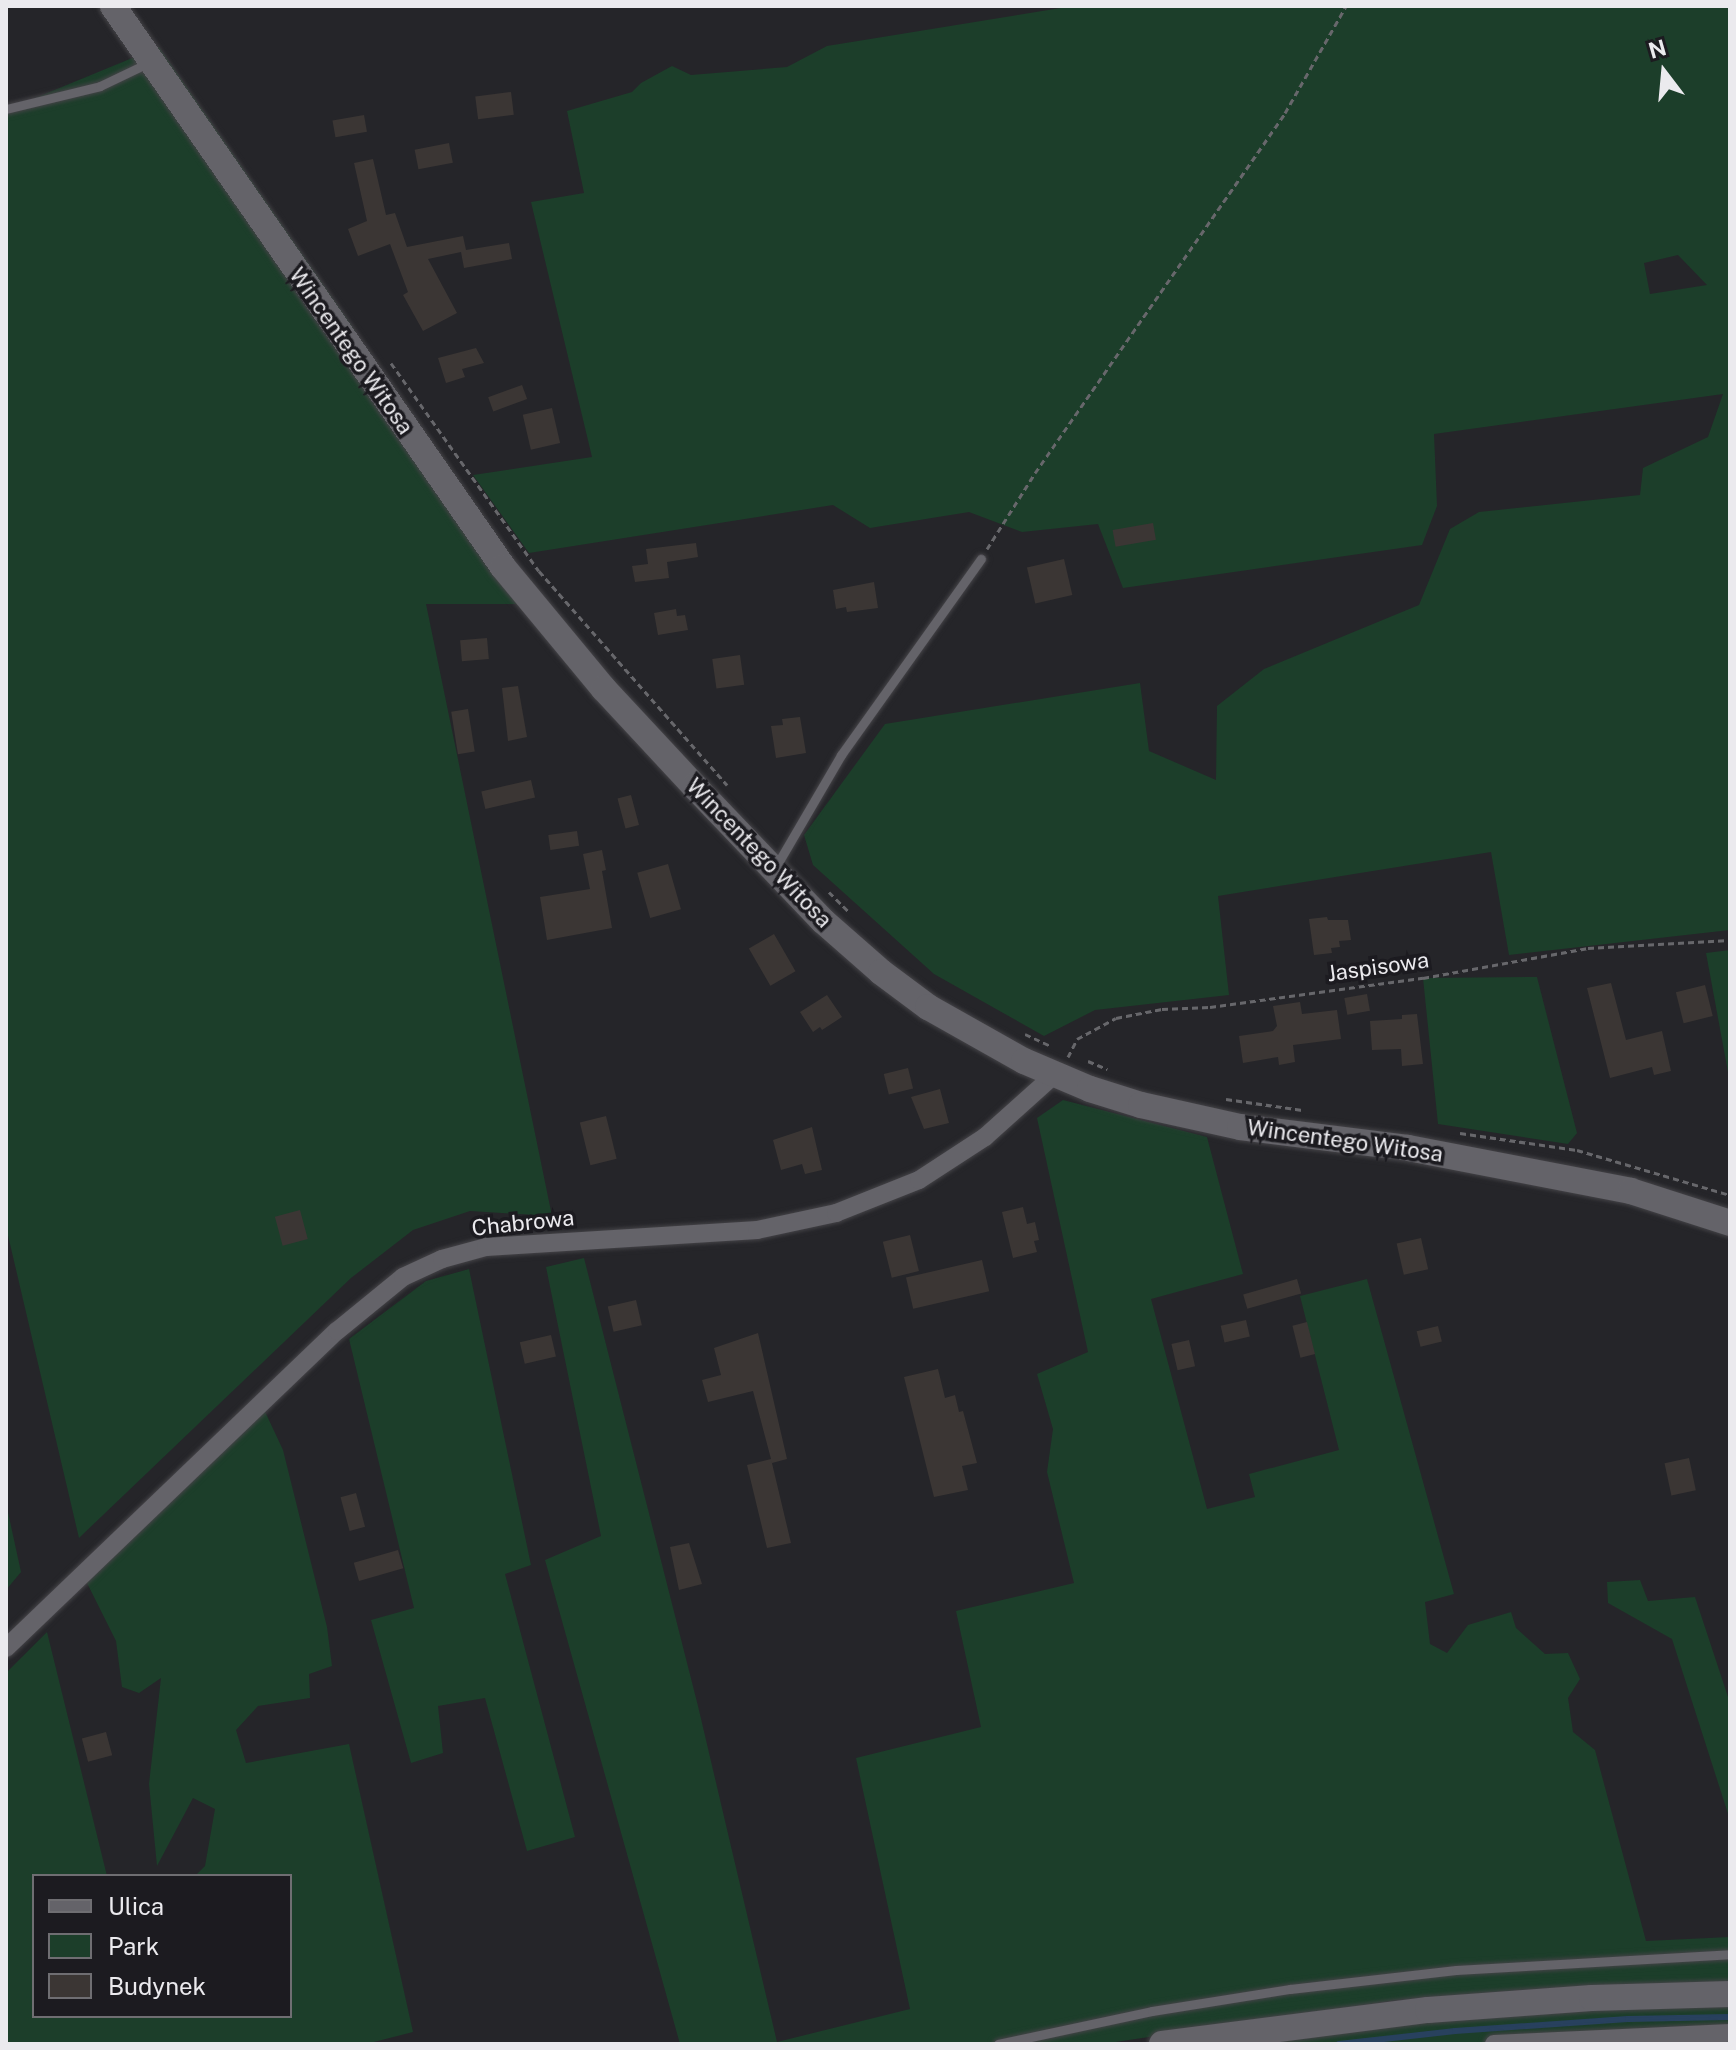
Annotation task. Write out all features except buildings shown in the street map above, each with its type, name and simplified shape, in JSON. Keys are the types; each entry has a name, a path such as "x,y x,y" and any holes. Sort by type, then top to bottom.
{"main road":[{"name":"Wincentego Witosa","path":"113,6 503,567 604,689 773,870 858,952 928,1007 975,1036 1054,1075 1141,1105 1226,1124 1408,1148 1616,1188 1730,1223"},
{"path":"1162,2044 1428,2010 1730,1994"}],"street":[{"name":"Chabrowa","path":"6,1648 337,1331 403,1277 442,1259 486,1247 757,1230 836,1213 919,1180 985,1137 1054,1075"},
{"path":"1494,2044 1730,2033"}],"lane":[{"path":"6,109 100,86 150,62"},
{"path":"773,870 788,852 841,755 981,559"},
{"path":"998,2044 1152,2011 1290,1989 1456,1970 1730,1954"}],"path":[{"path":"981,559 1035,473 1285,113 1346,6"},
{"name":"Jaspisowa","path":"1054,1075 1077,1039 1116,1018 1423,978 1588,948 1730,940"}],"green space":[{"path":"1073,6 1730,6 1730,930 1509,955 1491,852 1218,896 1229,995 1095,1010 1044,1036 934,974 813,865 804,835 885,724 1140,683 1149,751 1216,780 1217,706 1264,669 1419,605 1450,529 1479,512 1640,495 1643,468 1708,437 1723,394 1434,434 1437,506 1422,545 1123,588 1098,524 1022,532 969,512 870,528 833,505 529,553 473,475 592,457 531,202 584,193 567,111 632,92 641,83 672,66 691,75 787,67 827,46","holes":["1678,255 1707,285 1650,294 1644,263"]},
{"path":"159,47 352,326 519,604 426,604 552,1216 470,1211 413,1230 351,1278 79,1538 6,1227 6,110"},
{"path":"1730,950 1730,1083 1706,953"},
{"path":"1537,977 1577,1133 1568,1144 1438,1124 1423,978"},
{"path":"1063,1100 1207,1137 1243,1274 1151,1299 1207,1509 1255,1497 1249,1474 1339,1450 1300,1296 1367,1279 1454,1594 1425,1602 1430,1644 1447,1653 1468,1625 1511,1612 1516,1628 1545,1654 1568,1653 1580,1679 1568,1698 1573,1732 1595,1750 1646,1941 1730,1937 1730,1982 1532,1989 1397,2000 1102,2044 680,2044 545,1560 601,1536 546,1267 584,1258 698,1706 777,2042 910,2009 856,1758 981,1727 956,1611 1074,1583 1047,1472 1053,1429 1037,1374 1088,1352 1037,1118"},
{"path":"469,1269 531,1565 505,1574 575,1837 527,1851 485,1698 438,1706 443,1753 411,1763 371,1620 414,1608 349,1339 426,1281"},
{"path":"261,1403 283,1450 327,1627 332,1666 309,1674 310,1698 258,1706 236,1730 246,1763 349,1744 413,2032 366,2044 6,2044 6,1673 47,1632 107,1874 32,1874 32,2018 292,2018 292,1874 197,1874 205,1866 215,1809 193,1798 157,1866 149,1784 161,1678 139,1693 122,1687 116,1641 82,1573"},
{"path":"6,1503 21,1572 6,1590"},
{"path":"1640,1580 1648,1601 1695,1597 1730,1703 1730,1820 1672,1639 1608,1603 1607,1582"},
{"path":"1730,2006 1730,2042 1226,2044 1516,2012"}],"waterway":[{"path":"1339,2044 1455,2031 1628,2019 1730,2017"}]}
